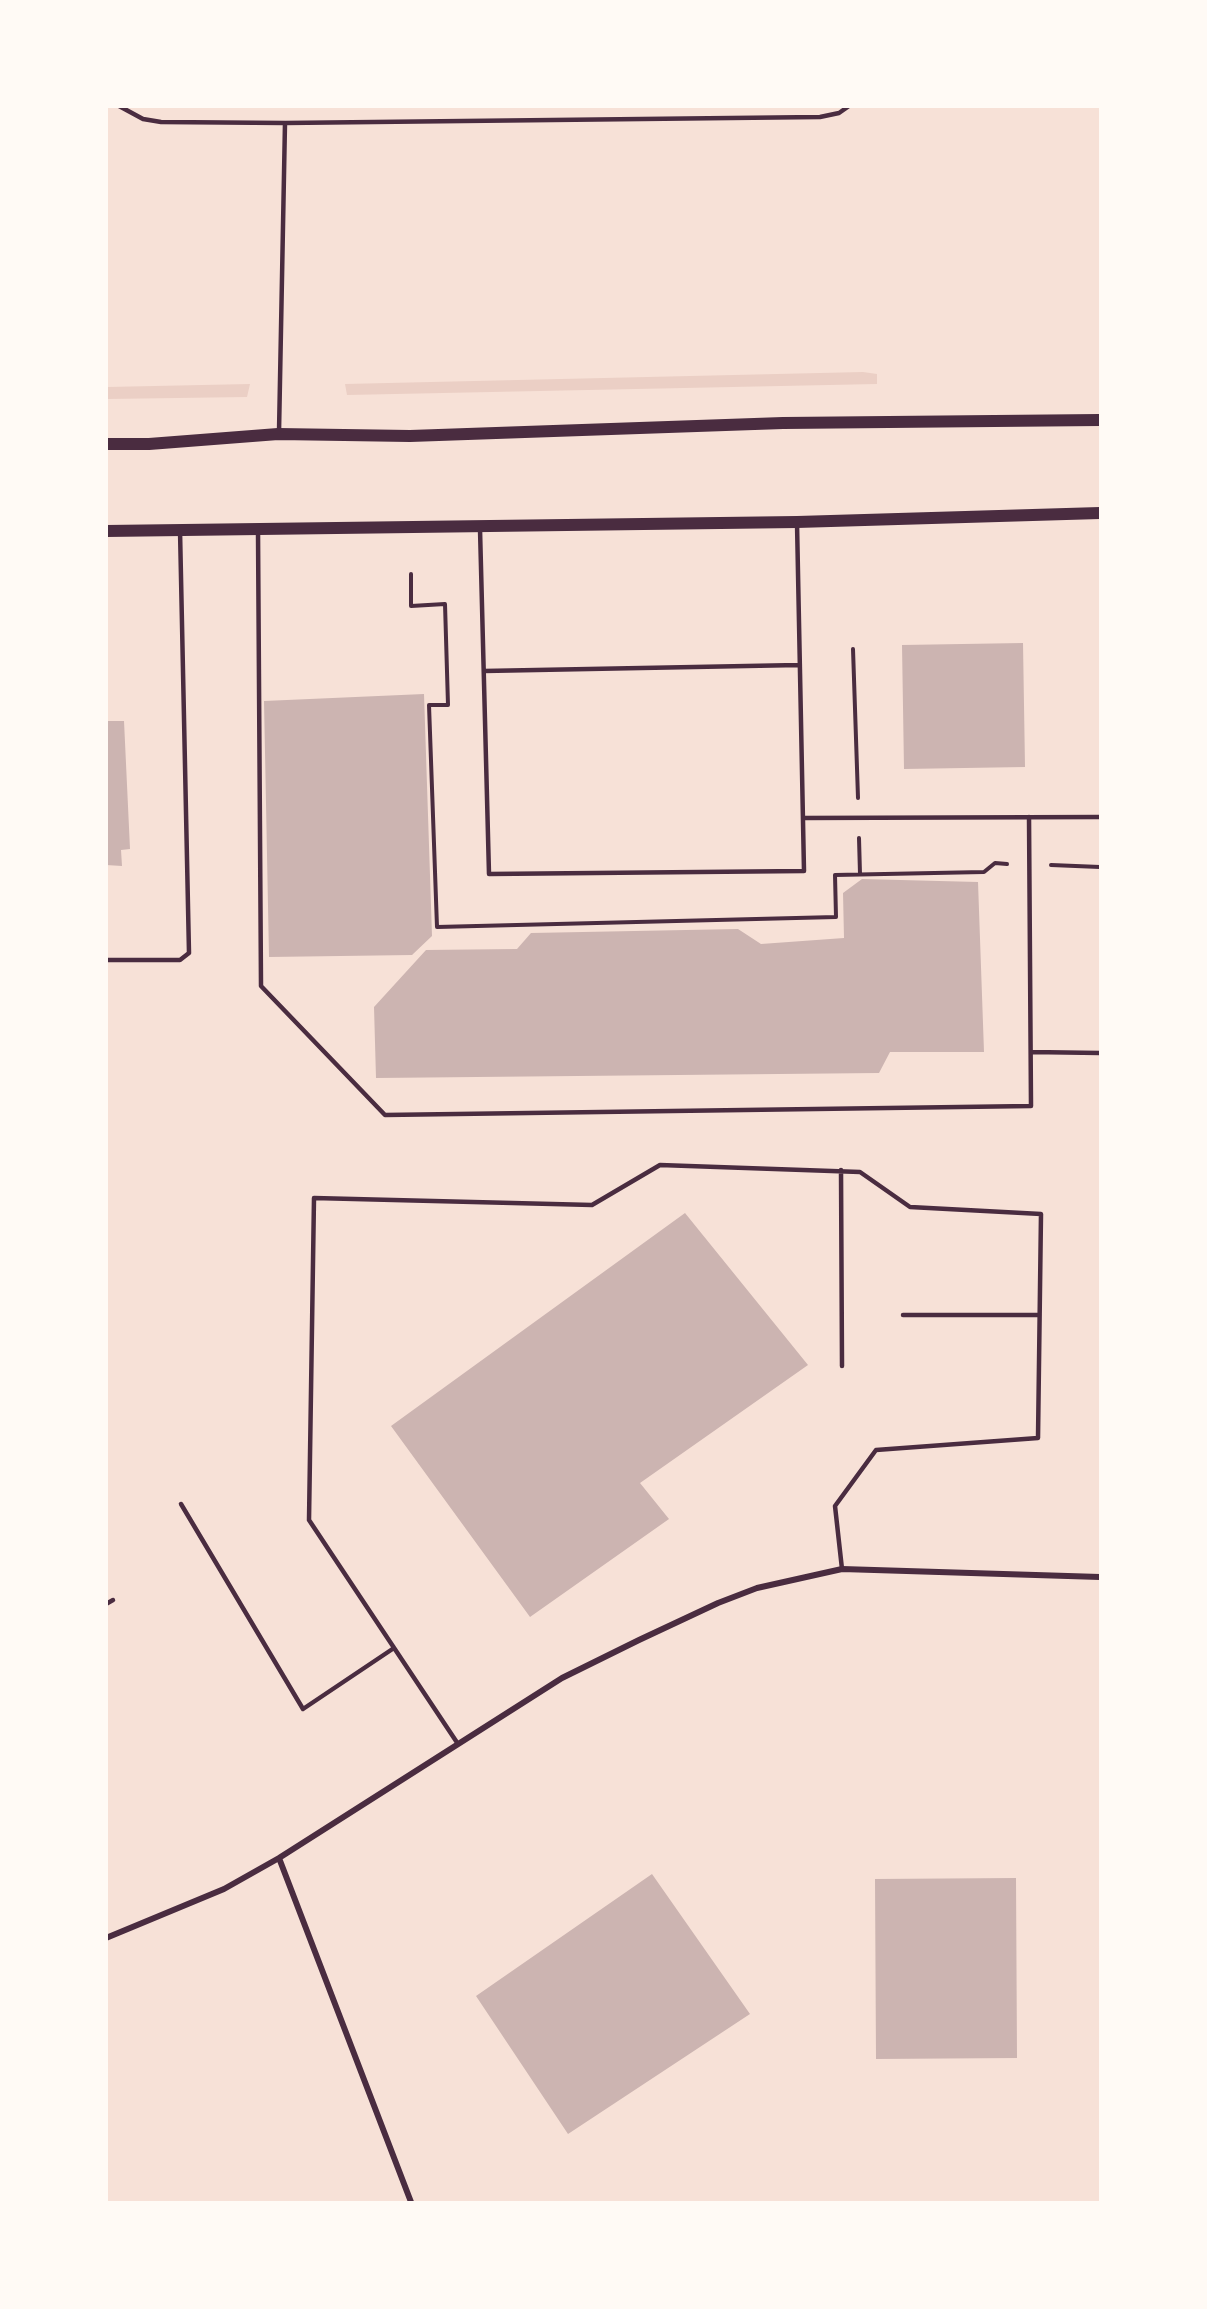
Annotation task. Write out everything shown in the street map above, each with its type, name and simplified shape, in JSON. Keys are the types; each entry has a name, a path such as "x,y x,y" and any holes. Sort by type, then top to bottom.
{"main road":[{"path":"106,444 149,444 279,434 410,436 783,423 1101,420"},
{"path":"106,531 797,522 1101,513"}],"street":[{"path":"106,1938 224,1889 279,1858 562,1678 718,1603 757,1588 842,1569 1101,1577"},
{"path":"279,1858 411,2202"}],"lane":[{"path":"119,106 142,119 161,122 285,123 820,117 839,113 849,106"},
{"path":"279,434 285,123"},
{"path":"480,526 489,874 804,871 797,522"},
{"path":"258,529 261,986 385,1115 1031,1106 1029,817"},
{"path":"106,960 180,960 189,953 180,530"},
{"path":"484,671 799,664"},
{"path":"803,818 1101,817"},
{"path":"1030,1052 1101,1053"},
{"path":"458,1744 309,1520 314,1198 592,1205 660,1166 860,1172 910,1207 1041,1214 1038,1438 876,1450 835,1506 842,1569"},
{"path":"841,1170 842,1366"},
{"path":"903,1315 1039,1315"},
{"path":"181,1504 303,1709 394,1648"},
{"path":"106,1604 113,1600"}],"path":[{"path":"411,574 411,606 445,604 448,705 429,705 437,927 836,917 835,875 984,872 995,863 1101,867"},
{"path":"853,649 860,874"}],"shaded area":[{"path":"863,372 877,374 877,384 347,395 345,384"},
{"path":"250,384 247,397 107,399 107,387"}],"building":[{"path":"1023,643 1025,767 904,769 902,645"},
{"path":"424,694 432,936 412,955 269,957 264,701"},
{"path":"106,721 124,721 130,849 121,850 122,866 106,865"},
{"path":"862,879 978,882 984,1052 890,1052 879,1073 376,1078 374,1007 426,950 517,949 531,933 738,929 761,944 844,938 843,893"},
{"path":"685,1213 808,1365 640,1483 669,1519 530,1617 391,1426"},
{"path":"652,1874 750,2014 568,2134 476,1996"},
{"path":"1016,1878 1017,2058 876,2059 875,1879"}]}
